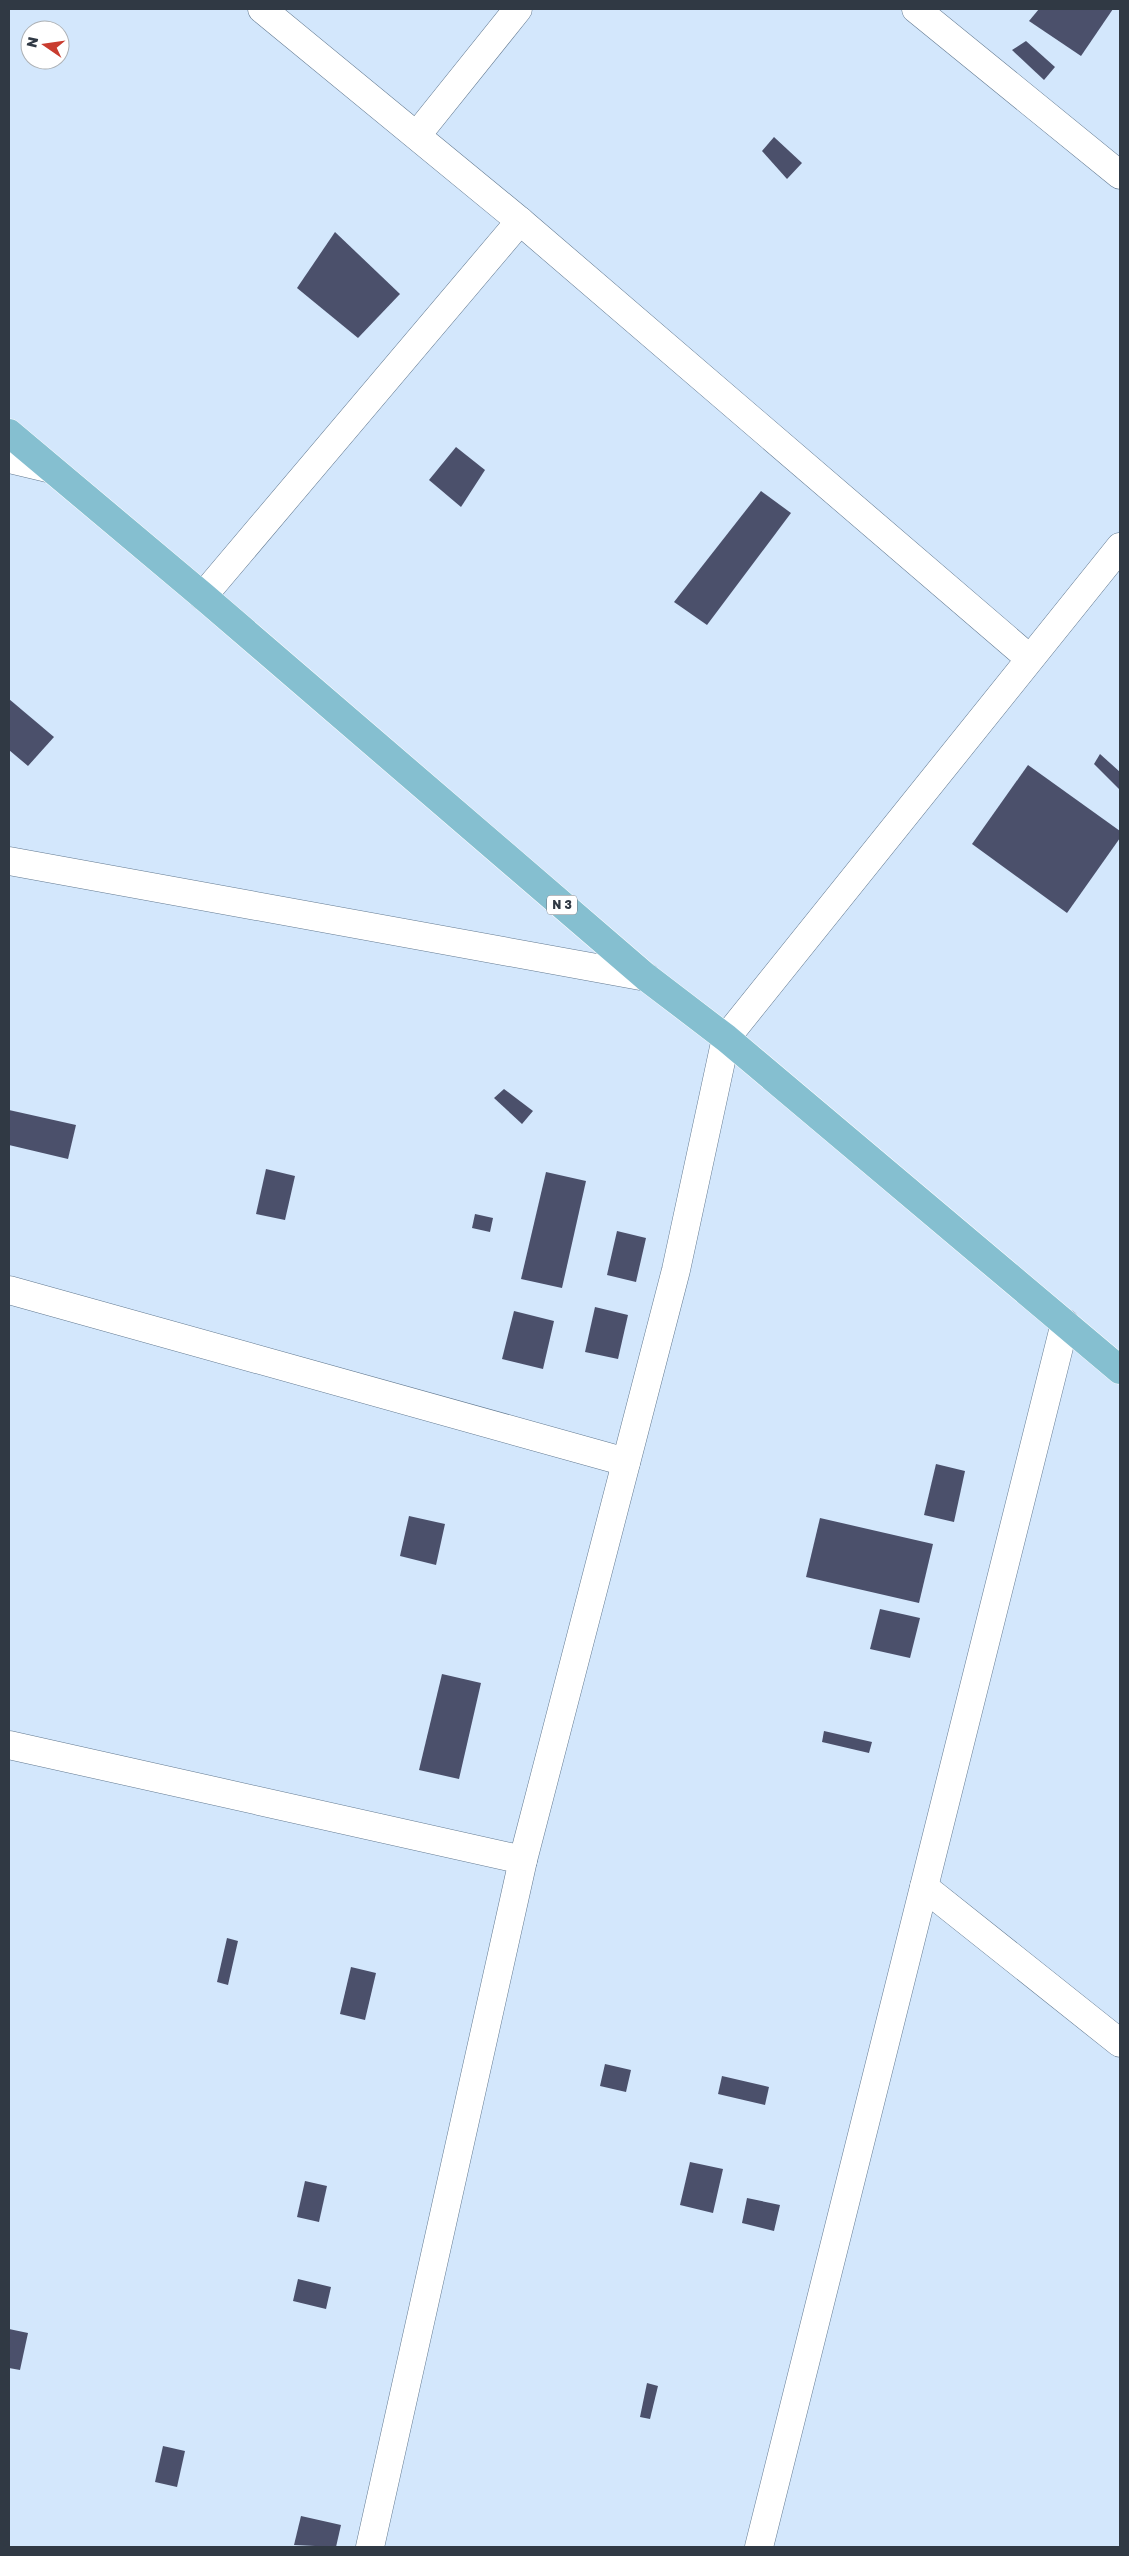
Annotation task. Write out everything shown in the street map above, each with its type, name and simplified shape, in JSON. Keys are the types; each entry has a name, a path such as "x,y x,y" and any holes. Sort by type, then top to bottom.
{"main road":[{"name":"N 3","path":"9,433 203,596 646,977 726,1038 1120,1370"}],"street":[{"path":"262,9 520,221 1029,658"},
{"path":"416,135 518,9"},
{"path":"916,9 1120,175"},
{"path":"203,596 520,221"},
{"path":"9,460 51,469"},
{"path":"370,2547 523,1860 676,1270 726,1038 1029,658 1120,547"},
{"path":"9,860 646,977"},
{"path":"9,1290 626,1462"},
{"path":"759,2547 1065,1323"},
{"path":"9,1745 523,1860"},
{"path":"924,1887 1120,2043"}],"building":[{"path":"1039,9 1113,9 1081,56 1029,21"},
{"path":"1026,41 1055,67 1044,80 1012,50"},
{"path":"774,137 802,163 787,179 762,151"},
{"path":"335,232 400,294 358,338 297,288"},
{"path":"456,447 485,470 461,507 429,480"},
{"path":"761,491 791,513 707,625 674,602"},
{"path":"9,699 54,737 28,766 9,750"},
{"path":"1100,754 1120,772 1120,790 1094,764"},
{"path":"1028,765 1120,831 1120,838 1067,913 972,844"},
{"path":"504,1089 533,1111 522,1124 494,1098"},
{"path":"9,1110 76,1125 68,1159 9,1145"},
{"path":"266,1169 295,1176 285,1220 256,1214"},
{"path":"546,1172 586,1181 562,1288 521,1279"},
{"path":"475,1214 493,1218 490,1232 472,1228"},
{"path":"617,1231 646,1238 636,1282 607,1275"},
{"path":"595,1307 628,1315 618,1359 585,1352"},
{"path":"514,1311 554,1321 543,1369 502,1359"},
{"path":"936,1464 965,1471 954,1522 924,1515"},
{"path":"409,1516 445,1524 436,1565 400,1556"},
{"path":"820,1518 933,1544 919,1603 806,1577"},
{"path":"880,1609 920,1618 910,1658 870,1649"},
{"path":"442,1674 481,1683 459,1779 419,1770"},
{"path":"824,1731 872,1742 869,1753 822,1742"},
{"path":"227,1938 238,1941 228,1985 217,1982"},
{"path":"351,1967 376,1973 365,2020 340,2014"},
{"path":"605,2064 631,2070 626,2092 600,2086"},
{"path":"722,2076 769,2087 765,2105 718,2094"},
{"path":"690,2162 723,2169 713,2213 680,2205"},
{"path":"305,2181 327,2186 319,2222 297,2217"},
{"path":"747,2198 780,2205 774,2231 742,2223"},
{"path":"298,2279 331,2287 326,2309 293,2301"},
{"path":"9,2329 28,2333 20,2370 9,2368"},
{"path":"647,2383 658,2386 650,2419 640,2417"},
{"path":"163,2446 185,2451 177,2487 155,2482"},
{"path":"301,2516 341,2525 336,2547 294,2545"}]}
